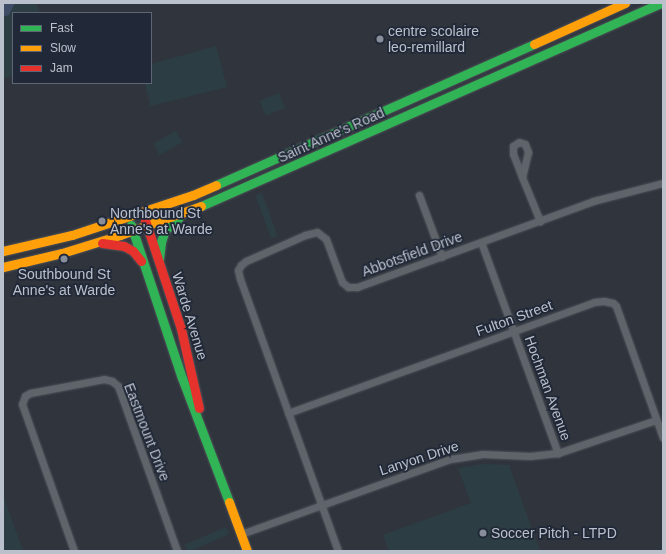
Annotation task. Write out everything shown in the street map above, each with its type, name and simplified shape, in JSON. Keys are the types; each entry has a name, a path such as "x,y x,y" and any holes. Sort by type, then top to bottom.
{"main road":[{"name":"Saint Anne's Road","path":"3,251 72,235 187,197 232,179 625,3"},
{"name":"Saint Anne's Road","path":"3,267 92,244 237,193 661,4"},
{"path":"159,263 161,242 165,230 178,219 197,207"},
{"name":"Warde Avenue","path":"142,212 181,329 203,430"},
{"name":"Warde Avenue","path":"129,217 182,378 203,430 247,551"},
{"path":"92,244 117,244 126,247 139,258 148,274"}],"street":[{"path":"522,177 540,221"},
{"name":"Abbotsfield Drive","path":"338,551 238,275 243,263 314,232 324,236 342,282 351,288 361,286 614,195 663,183"},
{"path":"419,195 442,257"},
{"name":"Hochman Avenue","path":"481,242 558,453"},
{"name":"Fulton Street","path":"288,413 597,301 604,301 613,303 616,306 663,438"},
{"name":"Eastmount Drive","path":"74,551 22,404 26,396 30,393 104,379 112,381 118,386 177,551"},
{"name":"Lanyon Drive","path":"241,534 451,459 483,454 525,456 558,453 656,420"}],"shaded area":[{"path":"15,3 36,3 40,12 12,12 12,76 3,79 3,17 9,15"},
{"path":"216,46 227,87 150,106 145,84 152,84 152,64"},
{"path":"279,93 285,108 266,116 260,101"},
{"path":"176,131 182,142 160,155 153,144"},
{"path":"262,193 278,236 271,239 255,195"},
{"path":"484,464 509,465 540,551 389,551 383,535 471,503 458,468"},
{"path":"3,495 23,551 3,551"},
{"path":"226,527 229,534 190,551 187,551 185,545"}],"water":[{"path":"3,3 15,3 9,15 3,17"}],"traffic: fast":[{"path":"201,206 661,3"},
{"path":"216,185 534,44"},
{"path":"159,259 161,242 165,230 179,218"},
{"path":"131,225 182,378 229,502"}],"traffic: slow":[{"path":"534,44 625,3"},
{"path":"3,251 72,235 193,195 216,185"},
{"path":"3,267 62,253 120,235 201,206"},
{"path":"229,502 247,551"}],"traffic: jam":[{"path":"145,220 181,329 199,408"},
{"path":"102,243 124,246 133,251 141,261"}],"place":[{"name":"centre scolaire leo-remillard","path":"380,39"},
{"name":"Northbound St Anne's at Warde","path":"102,221"},
{"name":"Southbound St Anne's at Warde","path":"64,259"},
{"name":"Soccer Pitch - LTPD","path":"483,533"}]}
